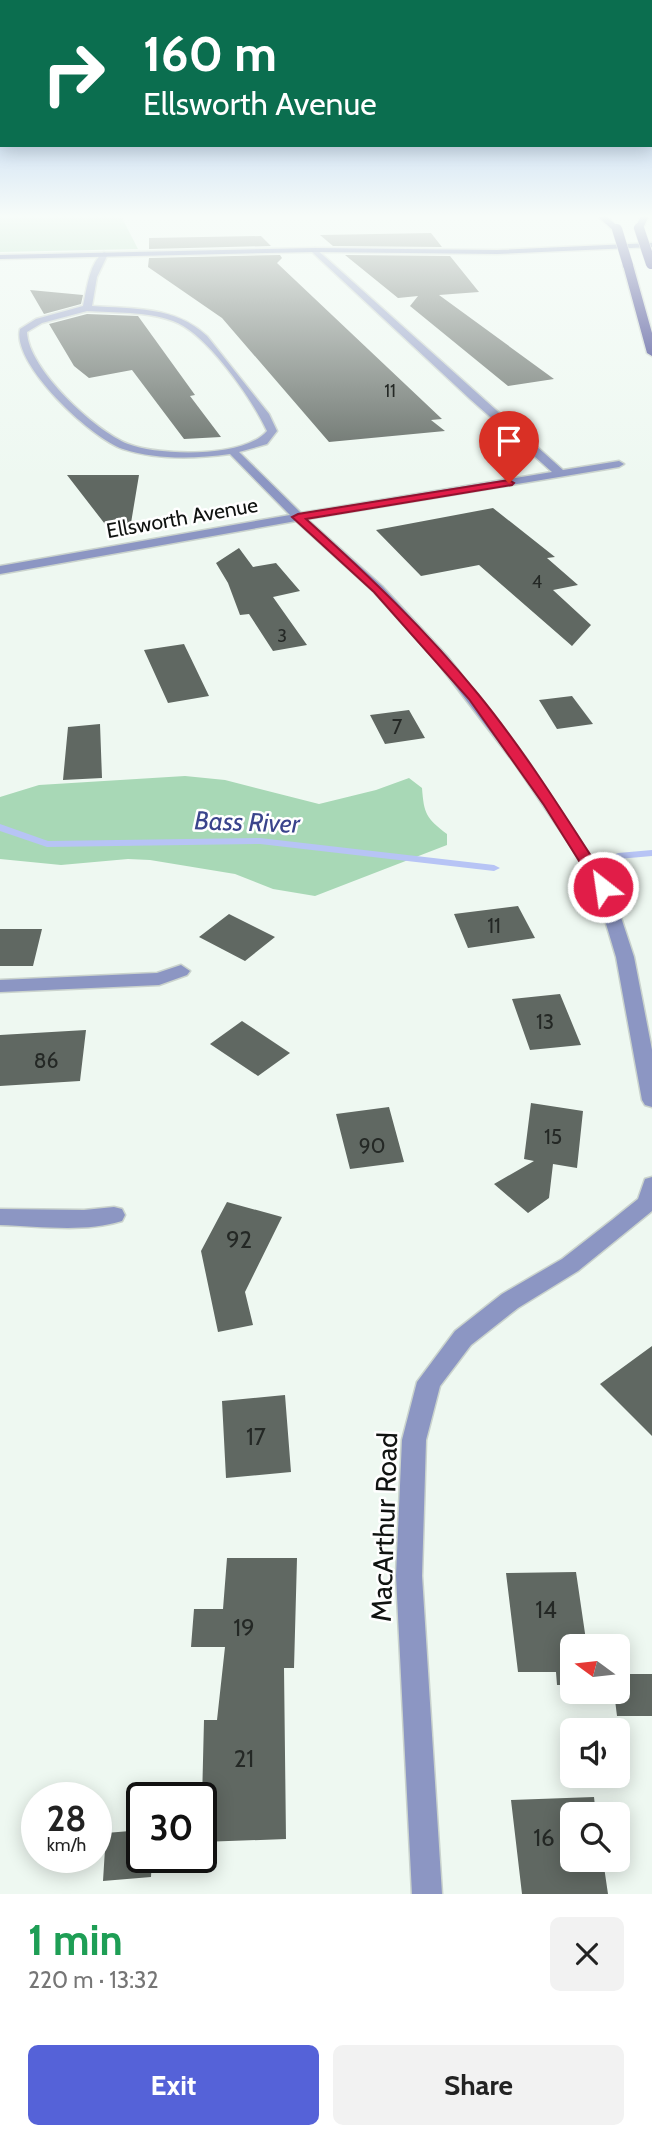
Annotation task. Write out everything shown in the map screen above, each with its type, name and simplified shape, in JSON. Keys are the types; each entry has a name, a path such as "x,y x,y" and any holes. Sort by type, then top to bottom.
{"highway":[{"path":"639,304 652,353"}],"street":[{"path":"373,304 561,474"},
{"path":"87,308 173,319 192,327 205,339 265,416 272,431 263,442 232,451 206,455 177,454 123,446 107,437 62,397 34,364 23,345 23,331 39,321 87,308"},
{"path":"232,451 298,517 378,589 442,659 522,761 580,848 603,887 625,957 652,1100"},
{"name":"Ellsworth Avenue","path":"0,570 619,464"},
{"path":"0,986 159,979 181,971"},
{"name":"MacArthur Road","path":"427,1894 409,1576 414,1440 429,1381 463,1338 510,1301 570,1265 647,1203 652,1185"},
{"path":"0,1217 84,1218 114,1215"}],"green space":[{"path":"185,776 225,780 319,804 376,790 409,778 422,788 427,815 447,834 447,845 315,896 273,889 235,874 150,860 128,859 61,865 0,859 0,797 39,785"}],"building":[{"path":"38,304 80,304 44,314"},
{"path":"202,304 321,304 442,419 431,420 445,431 329,442 222,318"},
{"path":"452,304 554,379 508,386 410,306"},
{"path":"87,314 138,316 195,395 190,396 221,437 184,439 132,370 89,378 74,366 49,324"},
{"path":"67,475 139,475 131,523 108,528"},
{"path":"493,508 555,557 547,558 578,585 553,590 591,625 572,646 479,565 421,576 376,530"},
{"path":"239,548 253,567 276,563 300,591 273,597 307,645 273,651 249,614 240,615 228,583 216,563"},
{"path":"184,644 209,696 168,703 144,650"},
{"path":"572,696 593,724 557,729 539,700"},
{"path":"409,710 425,738 385,744 370,715"},
{"path":"100,724 102,778 63,780 68,727"},
{"path":"518,906 535,938 468,948 454,914"},
{"path":"229,914 275,937 245,961 199,937"},
{"path":"0,929 42,929 33,966 0,966"},
{"path":"560,994 581,1045 530,1050 512,999"},
{"path":"242,1021 290,1053 258,1076 210,1044"},
{"path":"86,1030 80,1081 0,1086 0,1035"},
{"path":"531,1103 583,1111 577,1168 553,1164 549,1198 528,1213 494,1184 534,1161 524,1159"},
{"path":"389,1107 404,1162 350,1169 336,1114"},
{"path":"227,1202 282,1217 245,1292 253,1325 218,1332 201,1251"},
{"path":"652,1346 652,1436 600,1384"},
{"path":"285,1395 291,1472 226,1478 222,1401"},
{"path":"227,1558 297,1558 294,1668 284,1668 286,1839 217,1841 217,1782 202,1782 204,1720 217,1720 225,1647 191,1647 194,1609 223,1609"},
{"path":"576,1572 585,1634 560,1634 560,1685 557,1685 556,1672 518,1672 506,1573"},
{"path":"630,1674 652,1674 652,1716 617,1716 616,1704 630,1704"},
{"path":"594,1797 595,1802 560,1802 560,1872 605,1872 608,1894 522,1894 511,1800"},
{"path":"126,1831 126,1873 151,1873 151,1877 103,1881 104,1873 112,1873 112,1832"}],"waterway":[{"name":"Bass River","path":"0,827 47,844 260,841 494,868"},
{"name":"Bass River","path":"618,856 652,853"}],"route":[{"path":"509,483 298,517 378,589 474,696 522,761 603,887"}]}
